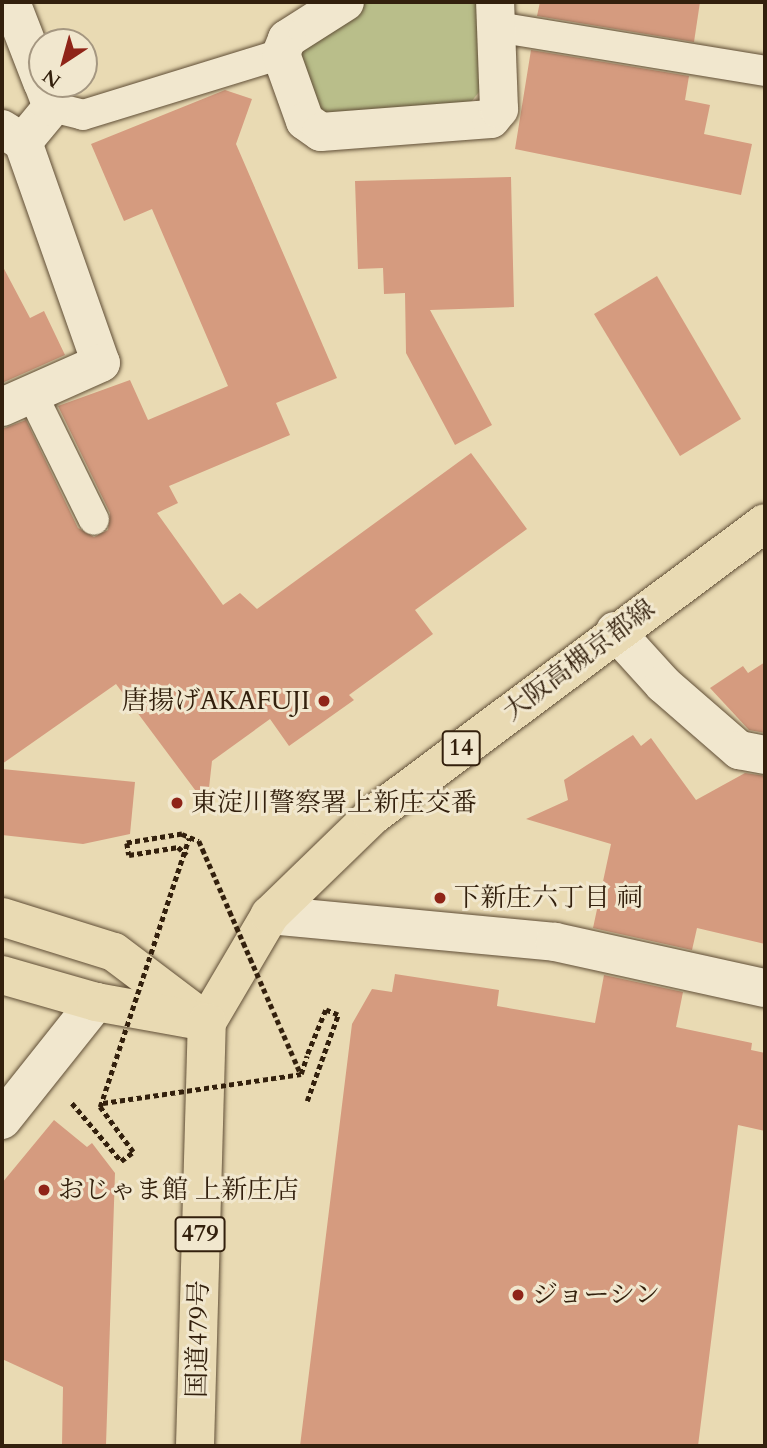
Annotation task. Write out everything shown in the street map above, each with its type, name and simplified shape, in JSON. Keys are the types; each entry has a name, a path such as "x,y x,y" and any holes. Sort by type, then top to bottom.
{"main road":[{"name":"大阪高槻京都線","path":"207,1022 270,915 372,816 615,631 765,523"},
{"path":"2,917 114,952 207,1022"},
{"path":"2,975 96,1002 207,1022"},
{"name":"国道479号","path":"195,1446 207,1022"}],"street":[{"path":"11,2 28,46"},
{"path":"345,2 287,39 281,54 305,121 321,132 491,119 499,109 496,14"},
{"path":"17,400 101,363 13,135 40,98"},
{"path":"615,631 663,684 739,750 765,755"},
{"path":"270,915 555,942 765,988"},
{"path":"2,1120 96,1002"}],"lane":[{"path":"496,14 765,71"},
{"path":"56,98 83,115 281,54"},
{"path":"17,400 94,520"}],"path":[{"path":"102,1102 190,838"},
{"path":"187,855 171,849 129,855 127,843 190,838 199,841 301,1074"},
{"path":"301,1074 326,1010 338,1015 316,1068 307,1101"},
{"path":"102,1102 301,1074"},
{"path":"92,1121 121,1161 133,1152 102,1102"}],"green space":[{"path":"361,2 478,2 483,87 467,107 324,121 297,47"}],"building":[{"path":"540,2 700,2 694,42 537,16"},
{"path":"531,50 689,76 685,100 710,105 704,134 752,144 741,195 515,149"},
{"path":"225,90 252,99 236,144 337,378 276,403 290,435 169,486 178,503 157,513 223,605 240,593 257,609 471,453 527,529 415,610 433,634 349,695 354,700 289,746 270,719 212,761 207,806 116,684 2,764 2,429 26,420 78,528 94,537 108,530 110,513 58,406 130,380 148,420 228,386 152,209 124,221 91,144"},
{"path":"511,177 514,307 430,310 492,425 455,445 406,353 405,293 384,294 383,268 358,269 355,181"},
{"path":"2,265 30,318 44,311 65,355 2,383"},
{"path":"657,276 741,419 680,456 594,314"},
{"path":"765,662 765,733 749,730 710,688 743,666 748,673"},
{"path":"633,735 641,746 651,738 696,800 745,773 765,776 765,944 697,928 692,950 593,928 611,844 526,819 568,800 564,780"},
{"path":"2,769 135,782 130,834 83,844 2,835"},
{"name":"ジョーシン","path":"395,974 499,990 497,1006 595,1023 604,975 683,992 676,1027 752,1043 751,1050 765,1053 765,1131 738,1125 698,1446 300,1446 352,1024 372,989 392,992"},
{"path":"54,1120 87,1147 92,1143 115,1173 106,1445 62,1445 63,1387 2,1359 2,1183"}],"place":[{"name":"唐揚げAKAFUJI","path":"324,701"},
{"name":"東淀川警察署上新庄交番","path":"177,803"},
{"name":"下新庄六丁目 祠","path":"440,898"},
{"name":"おじゃま館 上新庄店","path":"44,1190"},
{"name":"ジョーシン","path":"518,1295"}]}
